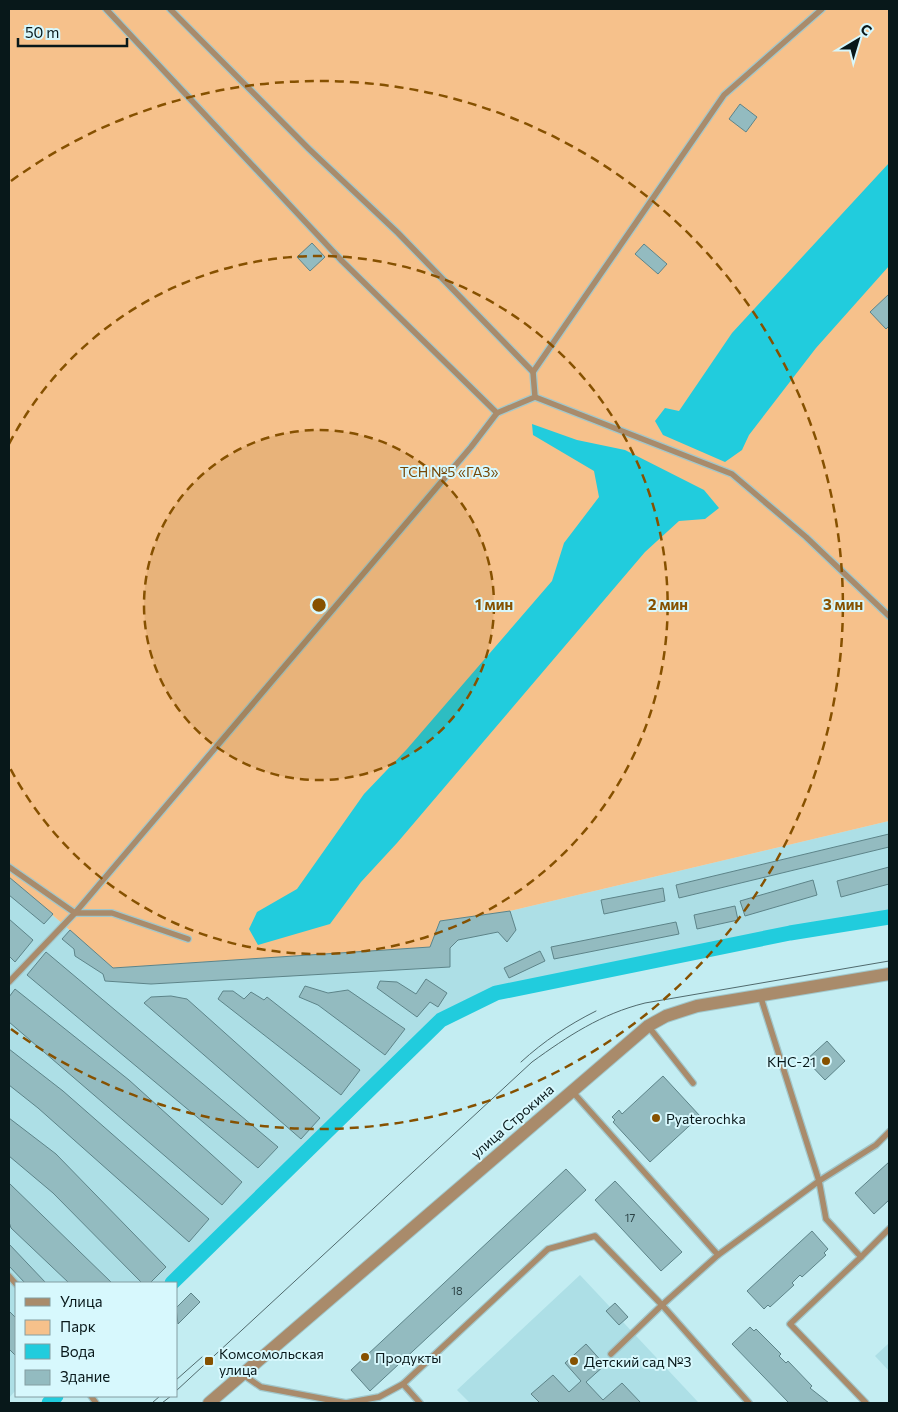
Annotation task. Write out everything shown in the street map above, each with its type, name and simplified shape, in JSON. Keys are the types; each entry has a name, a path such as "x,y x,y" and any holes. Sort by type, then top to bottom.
{"street":[{"name":"улица Строкина","path":"208,1403 648,1026 666,1016 696,1006 889,974"}],"lane":[{"path":"106,9 342,261 497,414"},
{"path":"170,9 309,149 398,233 533,372"},
{"path":"535,397 533,372 724,95 822,9"},
{"path":"9,982 75,913 497,414 535,397 732,474 806,537 889,616"},
{"path":"9,867 75,913 112,913 188,939"},
{"path":"760,995 819,1181 826,1219 861,1256"},
{"path":"648,1026 693,1083"},
{"path":"571,1090 718,1255"},
{"path":"611,1354 662,1304 718,1255 819,1181 876,1145 889,1132"},
{"path":"866,1403 790,1324 889,1229"},
{"path":"242,1374 261,1387 346,1403 379,1397 403,1384 548,1249 595,1236 662,1304 749,1403"},
{"path":"403,1384 420,1403"}],"shaded area":[{"path":"889,821 889,914 499,987 439,1019 177,1282 15,1282 15,1391 9,1398 9,877 113,968 243,959 440,921 510,911"},
{"name":"Детский сад №3","path":"580,1275 610,1307 615,1303 628,1317 623,1322 697,1403 470,1403 457,1390"},
{"path":"889,1343 889,1371 875,1356"}],"green space":[{"name":"ТСН №5 «ГАЗ»","path":"9,9 889,9 889,821 510,911 440,921 430,947 113,968 9,877"}],"water":[{"path":"889,163 889,266 816,348 749,435 742,450 725,462 663,435 655,421 665,408 679,411 732,333"},
{"path":"532,424 577,440 625,450 704,490 719,508 705,519 679,521 645,552 397,843 361,882 330,924 258,945 249,929 257,912 297,889 364,794 407,749 552,581 564,543 599,497 594,471 533,435"}],"building":[{"path":"740,104 757,117 746,132 729,119"},
{"path":"312,243 325,257 310,271 297,257"},
{"path":"644,244 667,264 658,274 635,254"},
{"path":"889,294 889,326 886,329 870,312"},
{"path":"889,834 889,847 679,898 676,885"},
{"path":"889,867 889,884 841,897 837,881"},
{"path":"9,877 53,914 44,924 9,895"},
{"path":"813,880 817,895 745,916 740,901"},
{"path":"663,888 665,901 604,914 601,900"},
{"path":"735,906 738,920 697,929 694,915"},
{"path":"510,911 516,930 507,942 498,932 458,940 450,948 450,967 151,984 105,981 103,974 75,956 74,949 62,939 70,930 113,968 430,947 440,921"},
{"path":"9,919 33,940 15,962 9,956"},
{"path":"676,922 679,934 554,959 551,947"},
{"path":"540,951 545,961 509,978 504,968"},
{"path":"46,952 278,1147 258,1168 27,975"},
{"path":"426,979 447,993 438,1007 430,1002 417,1017 377,988 380,981 397,982 416,994"},
{"path":"305,986 328,993 348,990 405,1029 385,1055 318,1005 299,997"},
{"path":"15,989 129,1080 242,1182 222,1205 9,1022 9,997"},
{"path":"223,991 233,991 244,999 251,992 264,1000 267,997 360,1070 341,1095 218,999"},
{"path":"171,996 187,999 320,1118 301,1139 144,1003 151,997"},
{"name":"КНС-21","path":"827,1041 845,1061 825,1080 806,1060"},
{"path":"9,1049 63,1091 209,1219 189,1242 38,1108 9,1085"},
{"name":"Pyaterochka","path":"663,1076 700,1116 650,1162 613,1122 615,1120 612,1117 619,1110 622,1114"},
{"path":"9,1118 56,1154 166,1267 151,1282 141,1282 53,1193 9,1156"},
{"path":"889,1162 889,1200 874,1214 855,1193"},
{"path":"566,1169 586,1190 370,1391 351,1370"},
{"path":"615,1181 682,1252 661,1271 595,1200"},
{"path":"9,1183 111,1282 68,1282 11,1228 9,1222"},
{"path":"812,1231 828,1249 824,1253 826,1255 802,1277 800,1275 792,1283 794,1285 770,1307 768,1305 764,1309 747,1291"},
{"path":"9,1244 45,1282 24,1282 9,1266"},
{"path":"191,1293 200,1302 178,1324 178,1306"},
{"path":"615,1303 628,1317 619,1325 606,1311"},
{"path":"9,1311 15,1317 15,1355 9,1349"},
{"path":"750,1327 754,1331 756,1329 781,1354 779,1356 786,1363 788,1361 812,1386 810,1388 829,1403 789,1403 732,1344"},
{"path":"586,1344 605,1365 586,1382 603,1400 622,1383 641,1403 540,1403 531,1394 553,1375 569,1392 581,1381 565,1363"}],"waterway":[{"path":"173,1282 441,1020 496,993 790,933 889,917"},
{"path":"49,1403 55,1397"}],"tram line":[{"path":"178,1389 532,1062 572,1035 614,1013 645,1003 889,961"},
{"path":"521,1062 557,1034 596,1011"},
{"path":"178,1378 202,1357"},
{"path":"152,1403 159,1397"},
{"path":"162,1403 170,1397"}],"place":[{"name":"КНС-21","path":"826,1061"},
{"name":"Pyaterochka","path":"656,1118"},
{"name":"Продукты","path":"365,1357"},
{"name":"Комсомольская улица","path":"209,1361"},
{"name":"Детский сад №3","path":"574,1361"}]}
